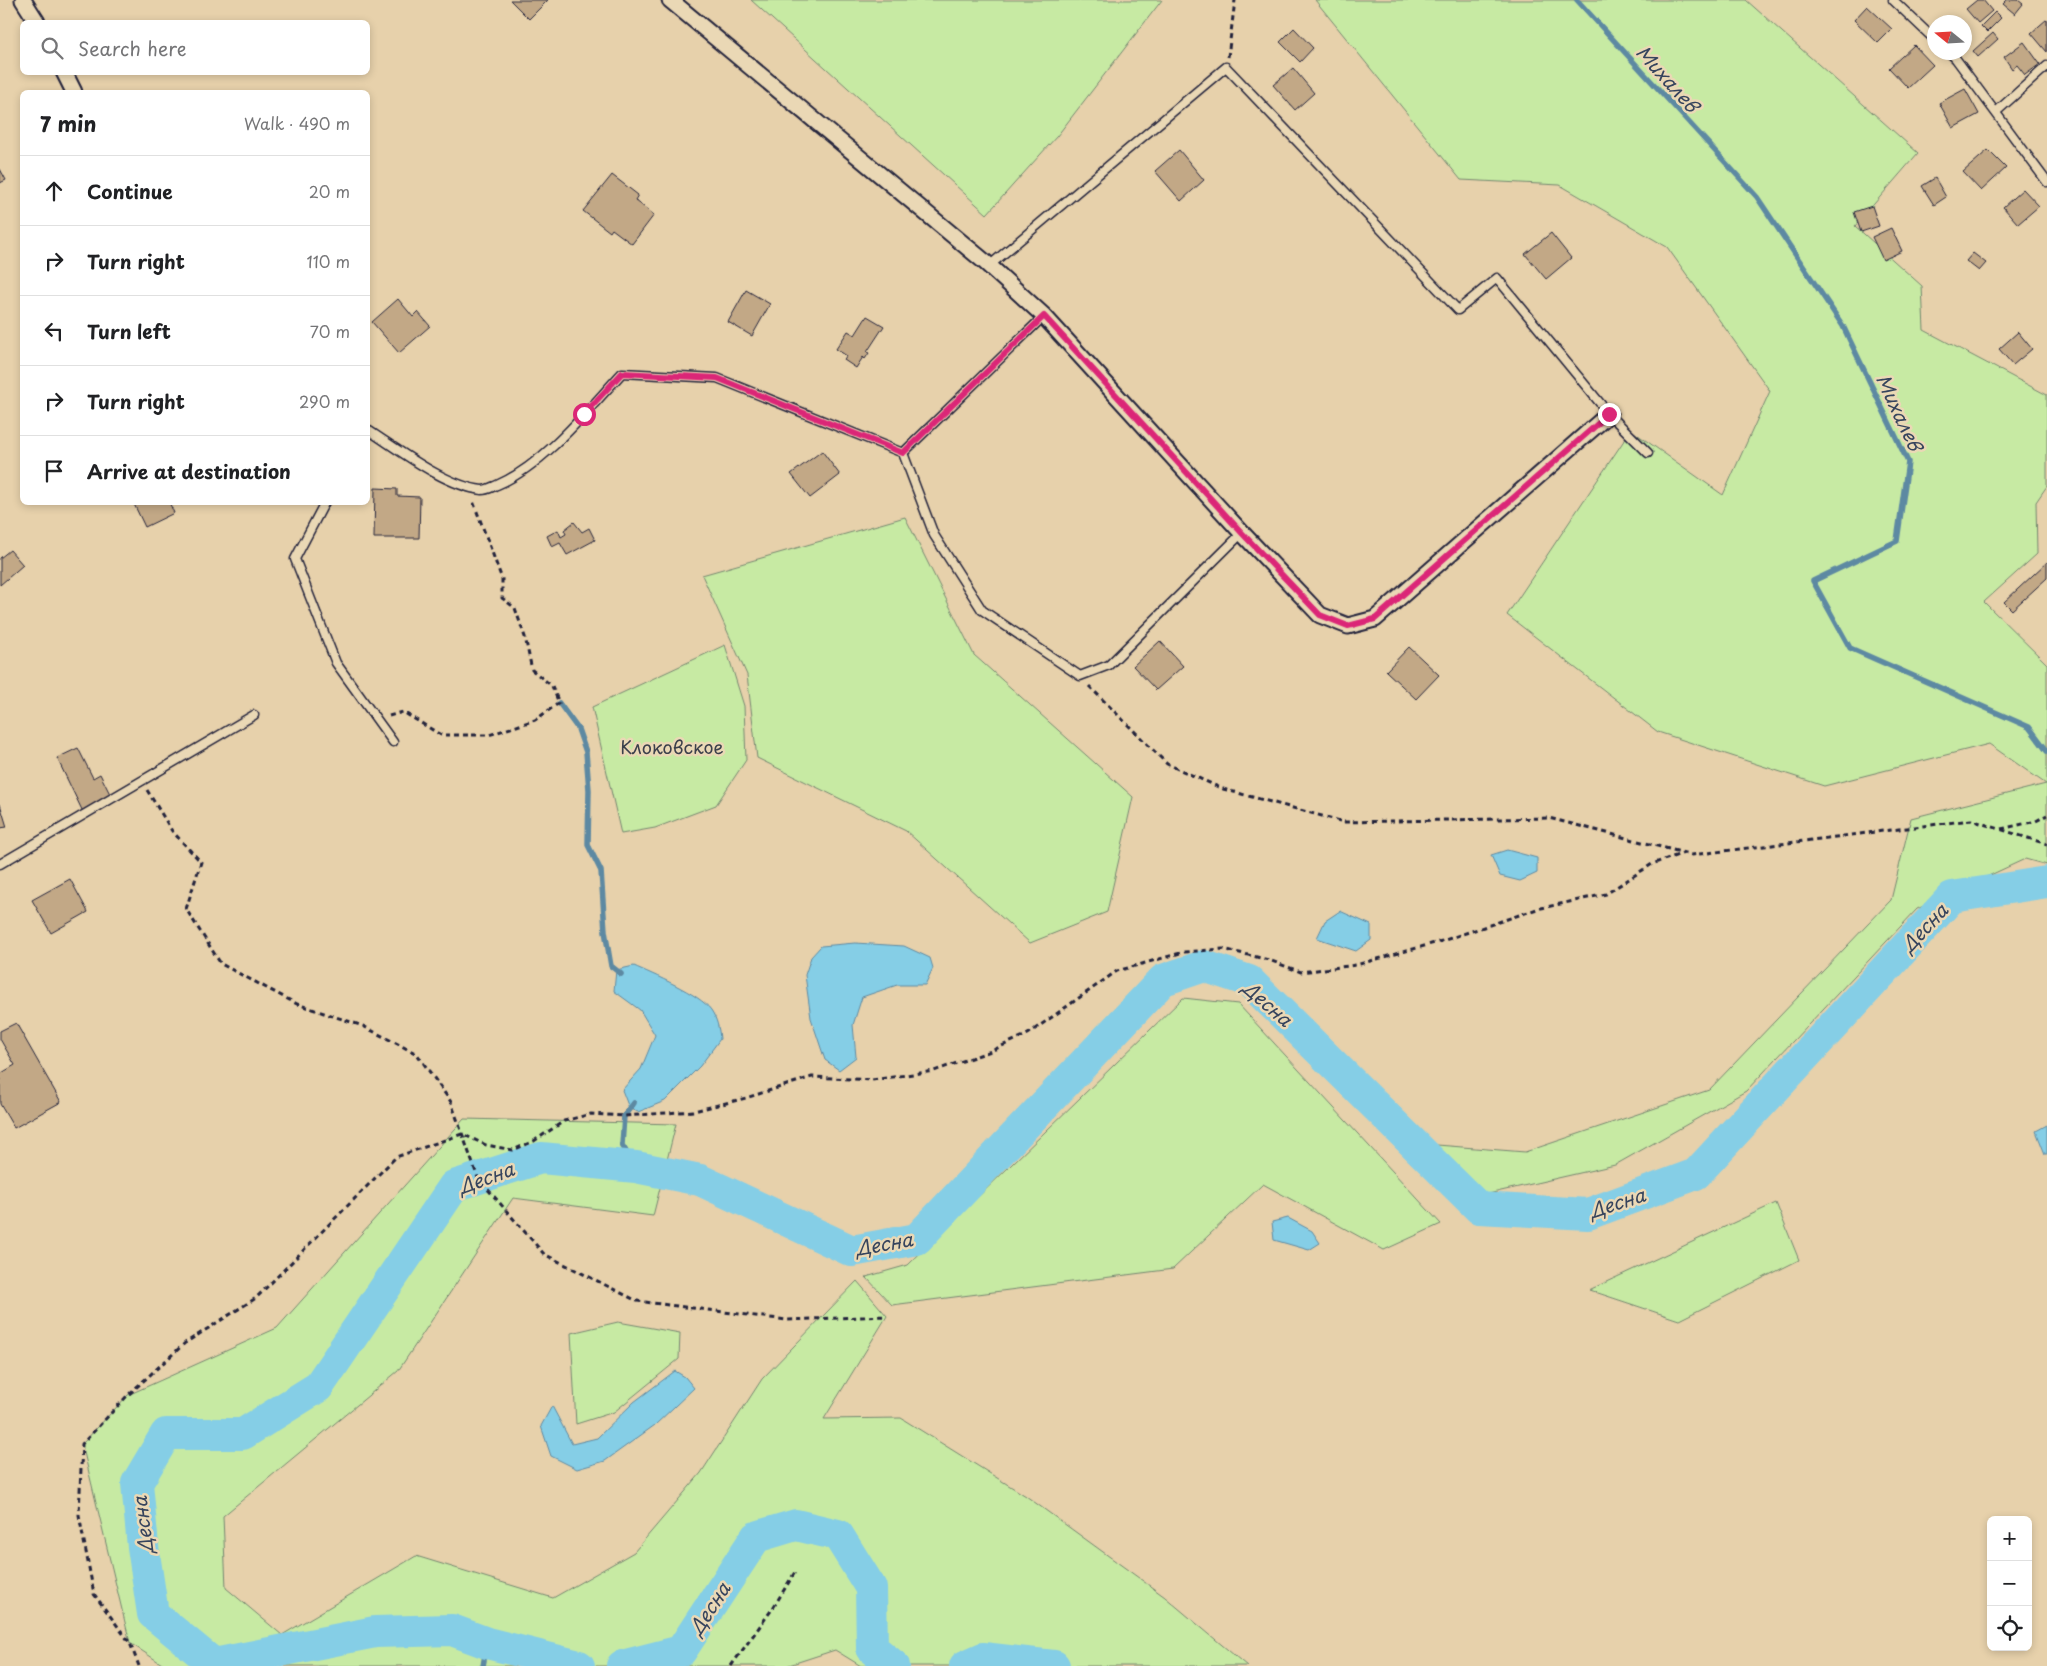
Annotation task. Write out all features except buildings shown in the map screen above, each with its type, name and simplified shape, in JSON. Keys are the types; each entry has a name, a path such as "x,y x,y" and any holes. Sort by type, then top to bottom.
{"street":[{"path":"23,0 36,20"},
{"path":"670,0 989,266 1044,316 1242,533 1320,615 1348,626 1375,619 1609,414"},
{"path":"66,75 73,90"}],"lane":[{"path":"1893,0 1927,32"},
{"path":"1956,60 2047,182"},
{"path":"1996,112 2047,66"},
{"path":"989,266 1226,67 1458,310 1497,278 1609,414 1648,453"},
{"path":"903,453 1044,316"},
{"path":"370,431 426,468 464,485 485,490 508,480 537,460 622,373 717,378 903,453 934,535 982,610 1080,676 1109,665 1242,533"},
{"path":"323,505 294,559 336,663 393,742"},
{"path":"0,864 254,715"}],"path":[{"path":"1226,67 1235,0"},
{"path":"377,719 403,712 441,736 489,735 535,720 559,703 552,686 532,670 525,637 515,608 502,598 502,579 475,504 464,485"},
{"path":"1080,676 1167,764 1223,789 1344,822 1549,818 1692,856 1971,820 2047,844"},
{"path":"142,781 172,831 201,862 186,909 221,964 297,1004 363,1026 417,1054 451,1102 478,1178 544,1254 637,1301 787,1320 887,1316"},
{"path":"2001,829 2036,821 2047,815"},
{"path":"138,1666 130,1643 94,1594 79,1515 82,1444 128,1395 184,1343 256,1298 396,1157 462,1134 486,1145 513,1150 534,1141 564,1121 591,1114 624,1116 694,1111 746,1098 812,1077 872,1080 934,1071 991,1052 1028,1034 1117,971 1184,952 1223,949 1269,960 1301,972 1356,965 1442,941 1537,909 1606,894 1652,864 1684,853"},
{"path":"731,1666 773,1608 795,1572"}],"green space":[{"path":"751,0 1162,0 1057,136 987,214"},
{"path":"1315,0 1746,0 1918,153 1855,226 1922,286 1924,330 2047,395 2047,486 2036,502 2037,554 1984,602 2047,664 2047,865 2025,859 1917,909 1746,1091 1615,1165 1479,1196 1437,1145 1525,1152 1709,1090 1891,900 1911,818 2046,784 1989,744 1824,786 1658,732 1507,615 1631,430 1723,495 1770,391 1667,247 1560,185 1461,180"},
{"path":"905,517 974,655 1133,797 1107,912 1030,943 906,831 757,758 747,675 702,575"},
{"name":"Клоковское","path":"725,645 744,706 746,760 716,805 655,828 621,834 592,707"},
{"path":"1183,998 1238,1004 1441,1224 1384,1250 1263,1184 1173,1269 892,1305 866,1277 908,1265"},
{"path":"464,1119 676,1124 653,1216 513,1198 398,1371 223,1516 226,1588 282,1635 416,1556 553,1598 634,1552 701,1473 762,1379 857,1281 887,1316 824,1419 901,1418 1026,1496 1165,1597 1247,1666 861,1666 835,1650 786,1666 165,1666 130,1643 82,1444 128,1395 277,1328"},
{"path":"1776,1203 1799,1260 1679,1320 1589,1290"},
{"path":"618,1322 680,1333 679,1359 614,1412 576,1424 571,1333"}],"water":[{"path":"1507,850 1537,858 1537,873 1520,881 1500,876 1491,855"},
{"path":"1340,911 1371,925 1371,940 1356,951 1317,938 1325,921"},
{"path":"855,943 904,946 930,958 933,968 925,985 897,985 862,997 853,1025 856,1057 839,1070 825,1060 811,1018 805,975 811,957 821,946"},
{"path":"634,966 675,985 705,1004 715,1017 720,1039 700,1066 665,1101 638,1112 629,1108 622,1090 641,1069 655,1035 640,1010 614,991 616,970"},
{"path":"2047,1125 2047,1154 2045,1154 2036,1131"},
{"path":"1288,1218 1312,1231 1320,1243 1309,1250 1274,1240 1272,1222"},
{"path":"675,1371 685,1377 694,1388 655,1425 605,1461 577,1469 551,1456 541,1426 552,1406 572,1444 597,1438 634,1402"}],"waterway":[{"name":"Михалев","path":"1577,0 1757,197 1843,326 1908,462 1897,541 1813,581 1850,648 2029,727 2047,751"},
{"path":"559,703 578,729 586,752 589,790 588,845 601,871 605,931 611,966 621,974"},
{"name":"Десна","path":"579,1666 487,1643 452,1630 375,1632 214,1664 153,1614 143,1547 137,1483 166,1434 243,1434 318,1387 454,1186 541,1158 636,1167 700,1180 852,1251 917,1239 1163,980 1204,966 1249,981 1479,1208 1588,1214 1696,1174 1952,897 2047,882"},
{"path":"634,1103 624,1116 622,1145 636,1167"},
{"name":"Десна","path":"622,1666 681,1651 756,1537 796,1525 838,1535 871,1588 872,1648 894,1666"},
{"path":"483,1666 487,1643"},
{"name":"Десна","path":"965,1666 983,1658 1054,1666"}],"route":[{"path":"584,414 622,373 717,378 903,453 1044,316 1242,533 1320,615 1348,626 1375,619 1609,414"}]}
